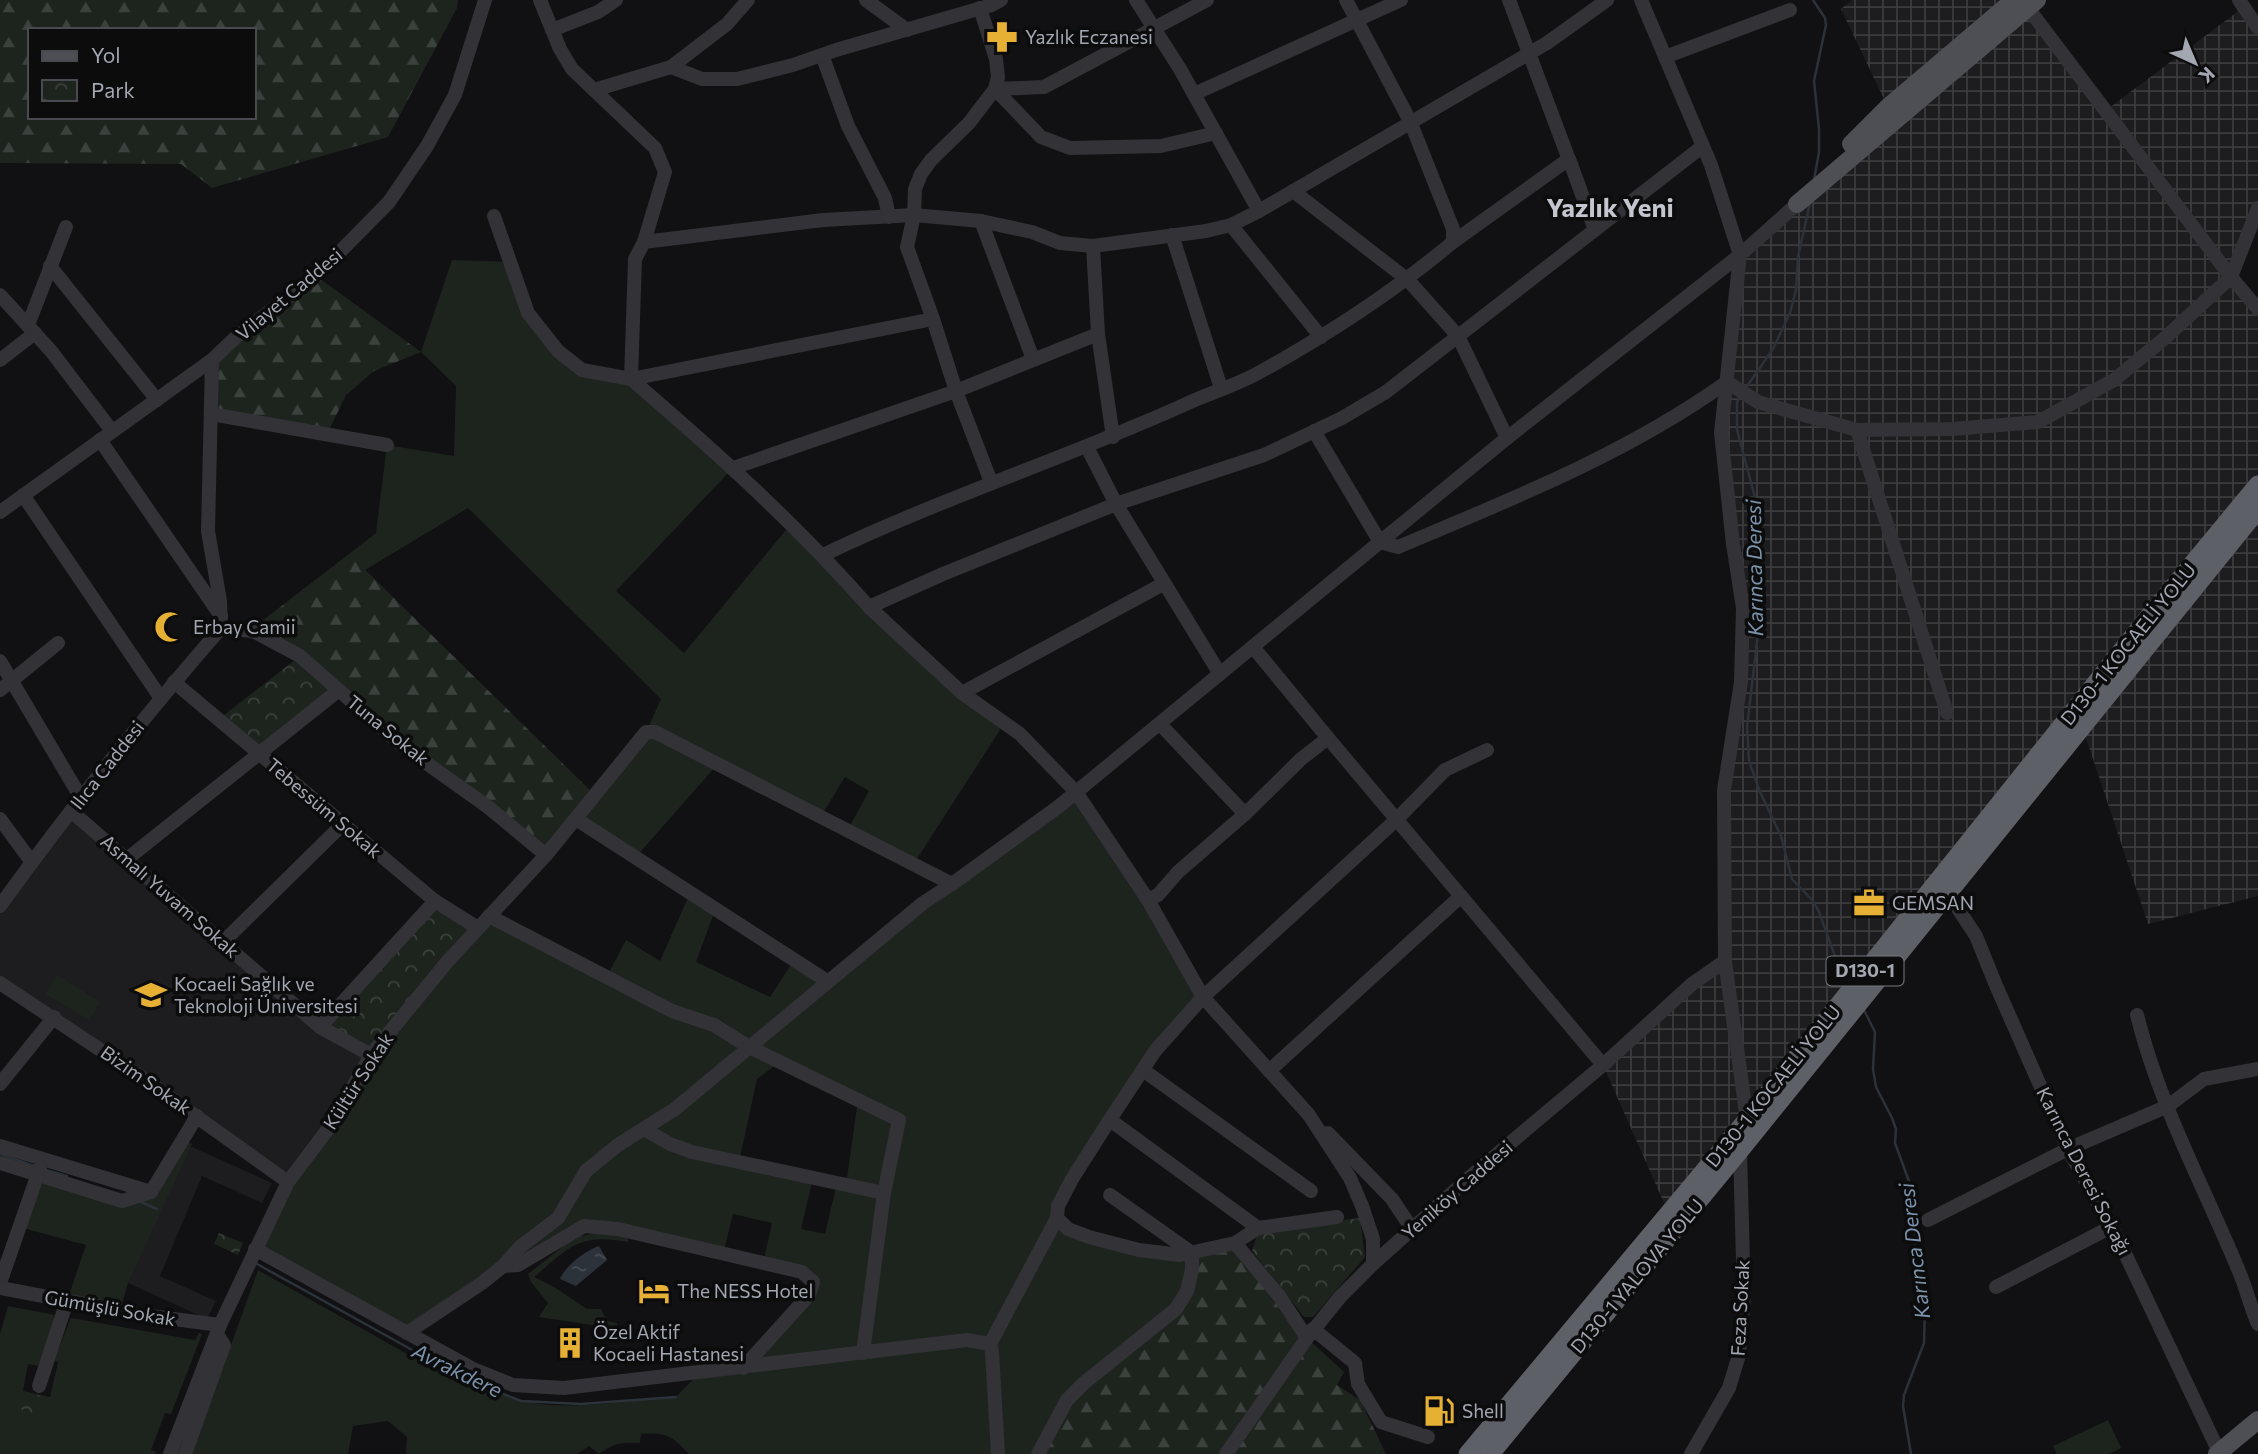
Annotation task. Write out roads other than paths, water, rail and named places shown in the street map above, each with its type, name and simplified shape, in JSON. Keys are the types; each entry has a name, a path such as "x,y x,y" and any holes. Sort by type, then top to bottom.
{"highway":[{"name":"D130-1 KOCAELİ YOLU","path":"1468,1454 1746,1120 2258,485"},
{"name":"D130-1 YALOVA YOLU","path":"1490,1454 1740,1150 2258,509"}],"main road":[{"path":"1797,204 1832,170 1894,120 2026,3"},
{"path":"2222,1454 2258,1420"},
{"path":"2222,1454 2258,1433"}],"street":[{"name":"Vilayet Caddesi","path":"0,512 212,360 236,337 316,276 389,202 428,146 455,94 485,0"},
{"path":"540,0 572,69 655,148 665,172 644,242 635,259 631,379"},
{"path":"552,30 598,12 616,0"},
{"path":"594,90 671,67 727,24 748,0"},
{"path":"866,0 907,30"},
{"path":"671,67 702,79 737,79 793,65 1001,0"},
{"path":"1136,0 1194,94 1259,211"},
{"path":"995,89 1044,87 1207,0"},
{"path":"1346,0 1410,121 1453,229 1453,242"},
{"path":"1194,94 1401,0"},
{"path":"1509,0 1595,230"},
{"path":"644,242 823,220 914,215 981,221 1032,232 1060,243 1093,246 1206,231 1231,225 1530,53 1607,0"},
{"path":"1641,0 1703,146 1740,255 1732,386 1721,433 1743,608 1741,682 1724,790 1725,961 1746,1120"},
{"path":"2239,0 2258,28"},
{"path":"2026,3 2231,277 2258,309"},
{"path":"980,8 996,59 998,78 995,89 969,123 931,160 921,174 915,189 914,215 907,247 956,391 991,482"},
{"path":"1665,57 1790,10"},
{"path":"822,55 848,126 885,198 889,217"},
{"path":"995,89 1041,137 1070,148 1161,146 1216,133"},
{"path":"869,607 943,574 1116,505 1264,455 1342,418 1385,392 1703,146"},
{"path":"823,555 991,482 1113,437 1257,373 1321,337 1408,280 1453,242 1569,159 1572,166"},
{"path":"1293,191 1408,280 1458,336 1507,438"},
{"path":"407,1333 482,1283 503,1266 520,1247 558,1218 586,1171 618,1145 675,1109 923,903 1076,792 1507,438 1740,255 1797,204"},
{"path":"1732,386 1751,398 1857,430 1952,429 2038,422 2113,380 2165,338 2231,277 2258,208"},
{"path":"494,216 528,313 558,351 582,370 631,379 933,319"},
{"path":"981,221 1033,359"},
{"path":"1231,225 1321,337"},
{"path":"0,360 31,329 50,267 66,227"},
{"path":"1172,235 1221,388"},
{"path":"1093,246 1098,334 1113,437"},
{"path":"50,267 157,400"},
{"path":"0,295 51,351 221,623"},
{"path":"733,468 956,391 1098,334"},
{"path":"212,360 208,531 221,623"},
{"path":"631,379 733,468 823,555 869,607 962,693 1020,734 1076,792 1148,900 1203,997 1309,1115 1392,1199 1412,1229"},
{"path":"1314,431 1380,542 1398,547 1569,474 1732,386"},
{"path":"211,414 387,445"},
{"path":"1857,430 1947,713"},
{"path":"1087,447 1116,505 1220,674"},
{"path":"23,495 160,698"},
{"path":"962,693 1163,584"},
{"name":"Ilıca Caddesi","path":"1,903 80,799 221,623"},
{"name":"Tuna Sokak","path":"221,623 253,631 300,656 401,745 488,807 546,855"},
{"path":"6,686 58,643"},
{"path":"1253,647 1603,1065"},
{"path":"0,661 6,686 80,799"},
{"name":"Tebessüm Sokak","path":"174,682 435,901 478,928"},
{"path":"127,859 339,690"},
{"path":"1160,724 1245,814"},
{"name":"Kültür Sokak","path":"170,1454 219,1329 288,1182 331,1125 371,1055 447,962 546,855 646,732 655,732 952,884"},
{"path":"1148,900 1158,895 1178,872 1245,814 1301,759 1328,738"},
{"path":"998,1454 995,1373 989,1344 1057,1217 1058,1206 1072,1180 1155,1051 1203,997 1396,820 1445,770 1487,750"},
{"name":"Asmalı Yuvam Sokak","path":"71,811 320,1027 371,1055"},
{"path":"0,819 31,862"},
{"path":"576,819 827,981"},
{"path":"223,942 343,824"},
{"name":"Karınca Deresi Sokağı","path":"1947,892 1976,936 2068,1149 2111,1227 2222,1454"},
{"path":"1269,1071 1461,896"},
{"path":"320,1027 435,901"},
{"path":"489,916 672,1011 715,1025 749,1047 900,1120 884,1193 863,1353"},
{"name":"Yeniköy Caddesi","path":"1226,1454 1310,1334 1340,1297 1373,1264 1692,985 1725,961"},
{"name":"Bizim Sokak","path":"0,983 197,1115 288,1182"},
{"path":"2137,1015 2147,1055 2239,1271 2258,1324"},
{"path":"0,1084 54,1017"},
{"path":"1927,1220 2068,1149 2168,1106 2204,1079 2258,1069"},
{"path":"1143,1070 1311,1191"},
{"path":"0,1163 121,1201 151,1192 197,1115"},
{"path":"1309,1115 1350,1178 1373,1239 1373,1264"},
{"path":"1110,1120 1258,1228"},
{"path":"644,1129 670,1144 692,1152 884,1193"},
{"path":"0,1146 151,1192"},
{"name":"Feza Sokak","path":"1691,1454 1729,1388 1739,1355 1744,1298 1740,1150"},
{"path":"0,1283 43,1160"},
{"path":"1110,1195 1192,1253"},
{"path":"1057,1217 1068,1229 1139,1250 1180,1255 1235,1243 1258,1228 1337,1217"},
{"path":"503,1266 518,1265 584,1226 618,1229 802,1272 813,1283 809,1295 743,1368"},
{"path":"1996,1287 2111,1227"},
{"path":"1235,1243 1310,1334 1355,1363 1358,1384 1381,1422 1428,1437"},
{"path":"255,1249 473,1369 513,1385 564,1388 967,1340 989,1344"},
{"path":"1038,1454 1067,1400 1084,1383 1176,1309 1187,1291 1192,1270 1192,1253"},
{"name":"Gümüşlü Sokak","path":"0,1289 219,1329"},
{"path":"38,1386 67,1301"},
{"path":"185,1454 224,1345 219,1329"}],"water":[{"path":"599,1246 607,1260 576,1286 560,1279 576,1259"}],"waterway":[{"name":"Karınca Deresi","path":"1813,0 1825,18 1826,25 1814,81 1819,129 1819,152 1814,180"},
{"name":"Karınca Deresi","path":"1745,389 1773,349 1790,313 1796,290 1798,257 1810,203"},
{"name":"Karınca Deresi","path":"1739,397 1737,430 1757,505 1758,633 1747,727 1749,761 1781,836 1792,879 1813,901 1819,912 1840,970"},
{"name":"Karınca Deresi","path":"1864,1010 1875,1032 1873,1069 1876,1087 1896,1129 1895,1143 1910,1184 1915,1220 1915,1273 1925,1306 1924,1343 1904,1395 1903,1406 1911,1454"},
{"name":"Avrakdere","path":"0,1154 37,1167"},
{"name":"Avrakdere","path":"46,1170 67,1176"},
{"name":"Avrakdere","path":"139,1201 157,1209"},
{"name":"Avrakdere","path":"257,1264 461,1377 521,1401 581,1404 676,1397"}],"place":[{"name":"Yazlık Eczanesi","path":"1002,37"},
{"name":"Erbay Camii","path":"170,627"},
{"name":"GEMSAN","path":"1869,903"},
{"name":"Kocaeli Sağlık ve Teknoloji Üniversitesi","path":"151,995"},
{"name":"The NESS Hotel","path":"654,1291"},
{"name":"Özel Aktif Kocaeli Hastanesi","path":"570,1343"},
{"name":"Shell","path":"1439,1411"}],"district":[{"name":"Yazlık Yeni","path":"1610,208"}]}
